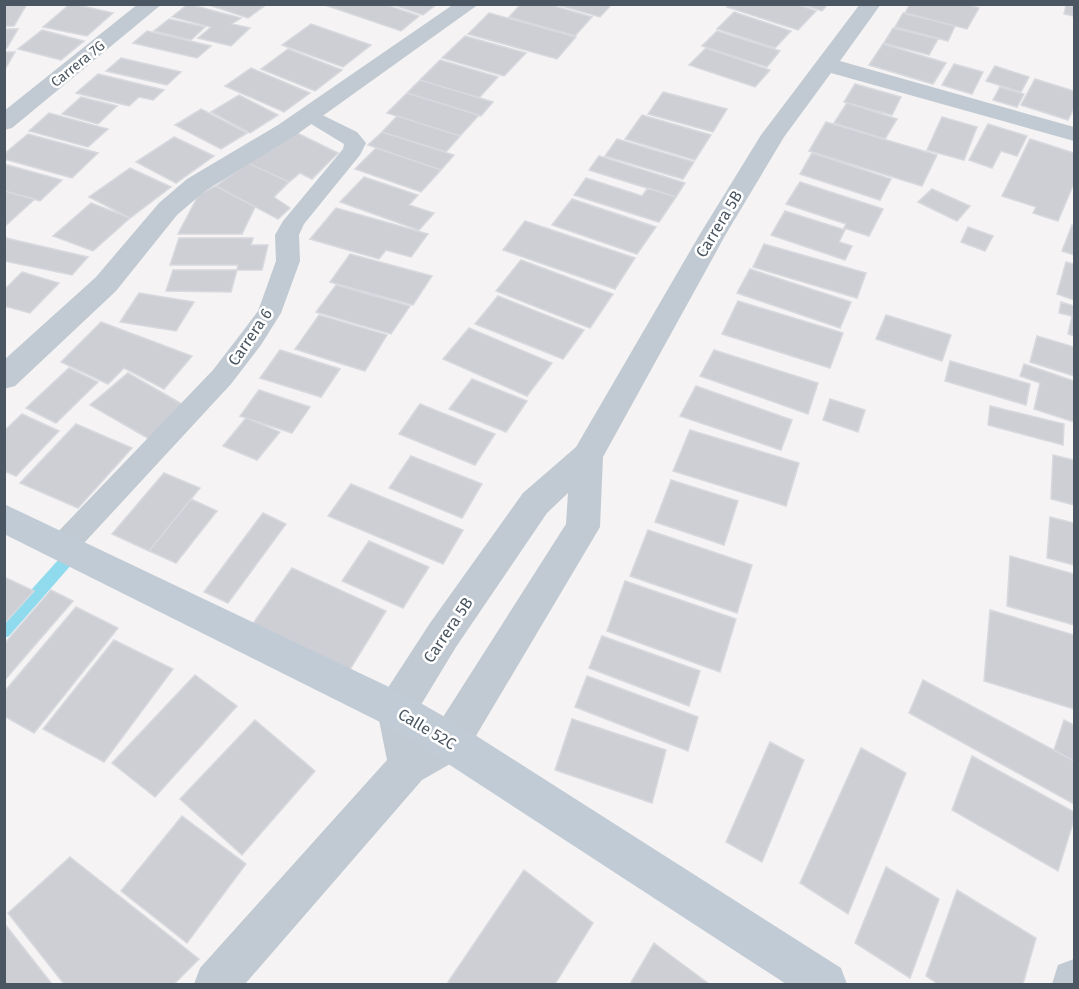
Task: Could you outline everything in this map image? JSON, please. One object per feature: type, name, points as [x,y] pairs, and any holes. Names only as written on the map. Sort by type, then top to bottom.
[{"type":"street","name":"Carrera 7G","points":[[4,123],[152,4]]},
{"type":"street","points":[[4,378],[106,284],[175,203],[196,185],[310,115],[469,4]]},
{"type":"street","name":"Carrera 5B","points":[[396,710],[443,635],[535,503],[587,456],[712,234],[773,135],[872,4]]},
{"type":"street","points":[[826,64],[1074,134]]},
{"type":"street","name":"Carrera 5B","points":[[216,984],[408,766],[450,742],[583,527],[587,456]]},
{"type":"street","name":"Calle 52C","points":[[4,518],[396,710],[450,742],[825,984]]},
{"type":"street","points":[[396,710],[408,766]]},
{"type":"lane","name":"Carrera 6","points":[[63,546],[222,377],[269,313],[288,261],[287,235],[294,221],[353,150],[355,143],[350,137],[310,115]]},
{"type":"building","points":[[4,4],[27,4],[14,26],[4,26]]},
{"type":"building","points":[[70,4],[113,13],[87,36],[43,27]]},
{"type":"building","points":[[188,4],[241,18],[232,24],[250,28],[231,46],[198,38],[211,27],[172,17]]},
{"type":"building","points":[[206,4],[267,4],[248,18]]},
{"type":"building","points":[[322,4],[384,4],[419,16],[401,31]]},
{"type":"building","points":[[391,4],[437,4],[423,15]]},
{"type":"building","points":[[521,4],[547,4],[592,17],[575,36],[509,17]]},
{"type":"building","points":[[555,4],[612,4],[600,17]]},
{"type":"building","points":[[730,4],[796,4],[816,11],[798,30],[727,7]]},
{"type":"building","points":[[801,4],[828,4],[822,11]]},
{"type":"building","points":[[910,4],[966,4],[979,8],[967,29],[905,13]]},
{"type":"building","points":[[1066,5],[1074,7],[1074,16],[1064,14]]},
{"type":"building","points":[[734,12],[791,31],[775,48],[717,29]]},
{"type":"building","points":[[489,13],[576,37],[557,59],[468,34]]},
{"type":"building","points":[[903,13],[955,26],[948,41],[895,27]]},
{"type":"building","points":[[169,19],[205,27],[191,40],[154,31]]},
{"type":"building","points":[[311,24],[371,45],[343,67],[282,45]]},
{"type":"building","points":[[893,28],[938,39],[929,55],[884,43]]},
{"type":"building","points":[[4,29],[18,29],[7,48],[4,49]]},
{"type":"building","points":[[42,30],[84,41],[61,60],[18,49]]},
{"type":"building","points":[[147,31],[211,46],[197,58],[133,43]]},
{"type":"building","points":[[717,31],[780,51],[767,67],[702,46]]},
{"type":"building","points":[[465,36],[526,53],[504,76],[442,58]]},
{"type":"building","points":[[883,44],[946,63],[933,84],[869,65]]},
{"type":"building","points":[[706,48],[770,70],[755,87],[689,65]]},
{"type":"building","points":[[288,49],[342,70],[315,91],[261,69]]},
{"type":"building","points":[[4,52],[15,52],[4,71]]},
{"type":"building","points":[[121,58],[181,72],[167,85],[106,71]]},
{"type":"building","points":[[440,60],[498,77],[479,98],[420,80]]},
{"type":"building","points":[[954,64],[983,72],[972,94],[942,85]]},
{"type":"building","points":[[995,66],[1029,77],[1021,92],[986,81]]},
{"type":"building","points":[[251,68],[310,93],[284,112],[225,86]]},
{"type":"building","points":[[98,74],[164,90],[153,100],[139,97],[129,106],[76,93]]},
{"type":"building","points":[[1035,79],[1074,91],[1074,108],[1068,120],[1021,105]]},
{"type":"building","points":[[420,80],[493,102],[481,116],[407,93]]},
{"type":"building","points":[[855,84],[901,97],[892,115],[844,102]]},
{"type":"building","points":[[1000,87],[1024,94],[1017,107],[993,100]]},
{"type":"building","points":[[663,92],[727,109],[713,132],[648,114]]},
{"type":"building","points":[[407,93],[479,115],[460,136],[387,113]]},
{"type":"building","points":[[239,95],[278,115],[250,133],[211,112]]},
{"type":"building","points":[[81,97],[117,106],[98,124],[62,114]]},
{"type":"building","points":[[847,103],[897,119],[885,139],[834,123]]},
{"type":"building","points":[[201,109],[247,133],[221,149],[175,125]]},
{"type":"building","points":[[49,113],[108,129],[88,147],[29,131]]},
{"type":"building","points":[[642,115],[711,135],[695,160],[625,139]]},
{"type":"building","points":[[397,116],[460,136],[446,152],[382,132]]},
{"type":"building","points":[[942,117],[977,127],[964,160],[927,150]]},
{"type":"building","points":[[826,122],[937,155],[922,186],[809,151]]},
{"type":"building","points":[[988,124],[1027,136],[1017,156],[1001,151],[992,168],[969,160]]},
{"type":"building","points":[[295,132],[338,153],[312,179],[300,173],[289,182],[248,163]]},
{"type":"building","points":[[382,132],[454,155],[441,170],[368,145]]},
{"type":"building","points":[[28,134],[98,153],[72,178],[4,159],[4,154]]},
{"type":"building","points":[[174,137],[214,156],[176,183],[136,162]]},
{"type":"building","points":[[617,139],[694,162],[683,179],[605,156]]},
{"type":"building","points":[[1030,139],[1074,153],[1074,183],[1058,221],[1033,213],[1036,207],[1002,196]]},
{"type":"building","points":[[376,148],[441,170],[421,192],[355,169]]},
{"type":"building","points":[[812,153],[891,179],[880,200],[800,174]]},
{"type":"building","points":[[599,156],[685,183],[676,197],[589,170]]},
{"type":"building","points":[[248,163],[289,182],[274,197],[290,208],[278,219],[216,186]]},
{"type":"building","points":[[4,164],[62,180],[40,201],[4,191]]},
{"type":"building","points":[[130,168],[171,187],[130,218],[89,197]]},
{"type":"building","points":[[364,177],[418,195],[409,205],[434,213],[419,230],[340,202]]},
{"type":"building","points":[[586,178],[642,196],[648,188],[676,197],[659,222],[574,195]]},
{"type":"building","points":[[800,182],[883,209],[869,236],[844,228],[846,224],[786,204]]},
{"type":"building","points":[[216,186],[255,207],[242,234],[178,234],[199,194]]},
{"type":"building","points":[[932,189],[970,206],[957,221],[918,202]]},
{"type":"building","points":[[4,191],[35,199],[4,227]]},
{"type":"building","points":[[572,199],[656,227],[637,254],[552,225]]},
{"type":"building","points":[[91,203],[130,218],[93,251],[53,236]]},
{"type":"building","points":[[336,208],[428,234],[411,257],[386,250],[379,259],[310,239]]},
{"type":"building","points":[[785,211],[845,230],[839,242],[852,246],[845,260],[771,235]]},
{"type":"building","points":[[525,221],[635,258],[615,289],[503,250]]},
{"type":"building","points":[[1072,225],[1074,226],[1074,255],[1062,251]]},
{"type":"building","points":[[968,227],[993,236],[985,251],[961,242]]},
{"type":"building","points":[[6,238],[88,257],[72,275],[4,261]]},
{"type":"building","points":[[179,238],[253,238],[251,245],[268,245],[262,270],[237,270],[238,265],[170,265]]},
{"type":"building","points":[[764,244],[866,273],[857,298],[753,267]]},
{"type":"building","points":[[350,254],[432,276],[413,305],[330,282]]},
{"type":"building","points":[[521,260],[613,294],[590,328],[496,291]]},
{"type":"building","points":[[1066,262],[1074,264],[1074,300],[1057,294]]},
{"type":"building","points":[[750,269],[851,302],[840,328],[737,293]]},
{"type":"building","points":[[173,270],[237,270],[231,292],[166,291]]},
{"type":"building","points":[[22,272],[59,283],[30,313],[4,306],[4,290]]},
{"type":"building","points":[[336,285],[410,306],[391,334],[316,312]]},
{"type":"building","points":[[139,293],[194,302],[176,331],[120,322]]},
{"type":"building","points":[[498,296],[584,330],[563,359],[475,324]]},
{"type":"building","points":[[738,301],[843,333],[830,368],[722,334]]},
{"type":"building","points":[[1061,302],[1074,306],[1074,336],[1068,334],[1072,316],[1059,313]]},
{"type":"building","points":[[319,315],[387,335],[365,371],[295,349]]},
{"type":"building","points":[[886,315],[951,335],[942,361],[876,339]]},
{"type":"building","points":[[101,322],[192,356],[164,389],[124,368],[108,384],[61,362]]},
{"type":"building","points":[[469,328],[552,363],[527,396],[443,359]]},
{"type":"building","points":[[1037,336],[1074,347],[1074,376],[1030,362]]},
{"type":"building","points":[[280,350],[340,369],[321,397],[260,378]]},
{"type":"building","points":[[714,350],[818,383],[808,414],[700,376]]},
{"type":"building","points":[[950,361],[1030,384],[1026,405],[945,381]]},
{"type":"building","points":[[1024,364],[1074,381],[1074,422],[1034,409],[1040,383],[1020,376]]},
{"type":"building","points":[[69,368],[98,382],[56,423],[26,408]]},
{"type":"building","points":[[128,373],[187,407],[151,440],[90,405]]},
{"type":"building","points":[[472,379],[527,401],[506,432],[449,409]]},
{"type":"building","points":[[696,386],[792,420],[781,450],[680,416]]},
{"type":"building","points":[[259,390],[310,407],[292,433],[240,416]]},
{"type":"building","points":[[830,399],[865,410],[858,432],[823,420]]},
{"type":"building","points":[[420,404],[495,434],[475,465],[399,434]]},
{"type":"building","points":[[990,406],[1064,424],[1063,445],[988,425]]},
{"type":"building","points":[[22,414],[59,431],[16,476],[4,471],[4,431]]},
{"type":"building","points":[[246,418],[280,432],[257,460],[223,446]]},
{"type":"building","points":[[76,424],[132,448],[78,508],[20,483]]},
{"type":"building","points":[[690,430],[799,463],[786,506],[673,471]]},
{"type":"building","points":[[1053,455],[1074,460],[1074,505],[1051,499]]},
{"type":"building","points":[[411,456],[482,484],[462,518],[389,488]]},
{"type":"building","points":[[164,473],[200,488],[149,551],[112,534]]},
{"type":"building","points":[[671,480],[738,501],[724,545],[655,522]]},
{"type":"building","points":[[351,484],[463,530],[443,564],[328,516]]},
{"type":"building","points":[[191,499],[217,511],[176,563],[149,551]]},
{"type":"building","points":[[263,513],[286,524],[228,603],[204,592]]},
{"type":"building","points":[[1050,517],[1074,523],[1074,565],[1047,558]]},
{"type":"building","points":[[648,530],[752,565],[737,613],[630,576]]},
{"type":"building","points":[[369,541],[429,567],[403,608],[342,581]]},
{"type":"building","points":[[1010,556],[1074,574],[1074,625],[1007,606]]},
{"type":"building","points":[[292,568],[386,611],[349,671],[252,625]]},
{"type":"building","points":[[4,577],[34,591],[4,624]]},
{"type":"building","points":[[625,581],[736,619],[720,672],[607,631]]},
{"type":"building","points":[[51,590],[73,601],[4,681],[4,644]]},
{"type":"building","points":[[76,607],[118,628],[34,733],[4,716],[4,692]]},
{"type":"building","points":[[990,610],[1074,635],[1074,709],[984,681]]},
{"type":"building","points":[[602,636],[700,671],[689,706],[589,668]]},
{"type":"building","points":[[114,640],[173,669],[104,762],[43,729]]},
{"type":"building","points":[[195,675],[237,706],[155,797],[112,763]]},
{"type":"building","points":[[587,676],[698,717],[688,751],[575,707]]},
{"type":"building","points":[[923,680],[1074,761],[1074,804],[909,713]]},
{"type":"building","points":[[572,719],[666,750],[652,803],[555,770]]},
{"type":"building","points":[[255,720],[315,771],[242,855],[180,799]]},
{"type":"building","points":[[1064,720],[1074,725],[1074,761],[1054,750]]},
{"type":"building","points":[[770,742],[804,760],[762,862],[726,842]]},
{"type":"building","points":[[861,748],[906,773],[848,914],[800,883]]},
{"type":"building","points":[[972,756],[1074,812],[1074,820],[1058,871],[952,810]]},
{"type":"building","points":[[182,816],[246,864],[187,943],[121,891]]},
{"type":"building","points":[[70,857],[199,959],[174,984],[64,984],[8,913]]},
{"type":"building","points":[[886,867],[939,899],[910,978],[855,943]]},
{"type":"building","points":[[524,870],[593,923],[555,984],[451,984],[448,982]]},
{"type":"building","points":[[957,890],[1036,938],[1023,984],[938,984],[926,976]]},
{"type":"building","points":[[4,923],[52,984],[4,984]]},
{"type":"building","points":[[654,943],[709,984],[630,984]]},
{"type":"waterway","points":[[4,631],[74,552]]}]
